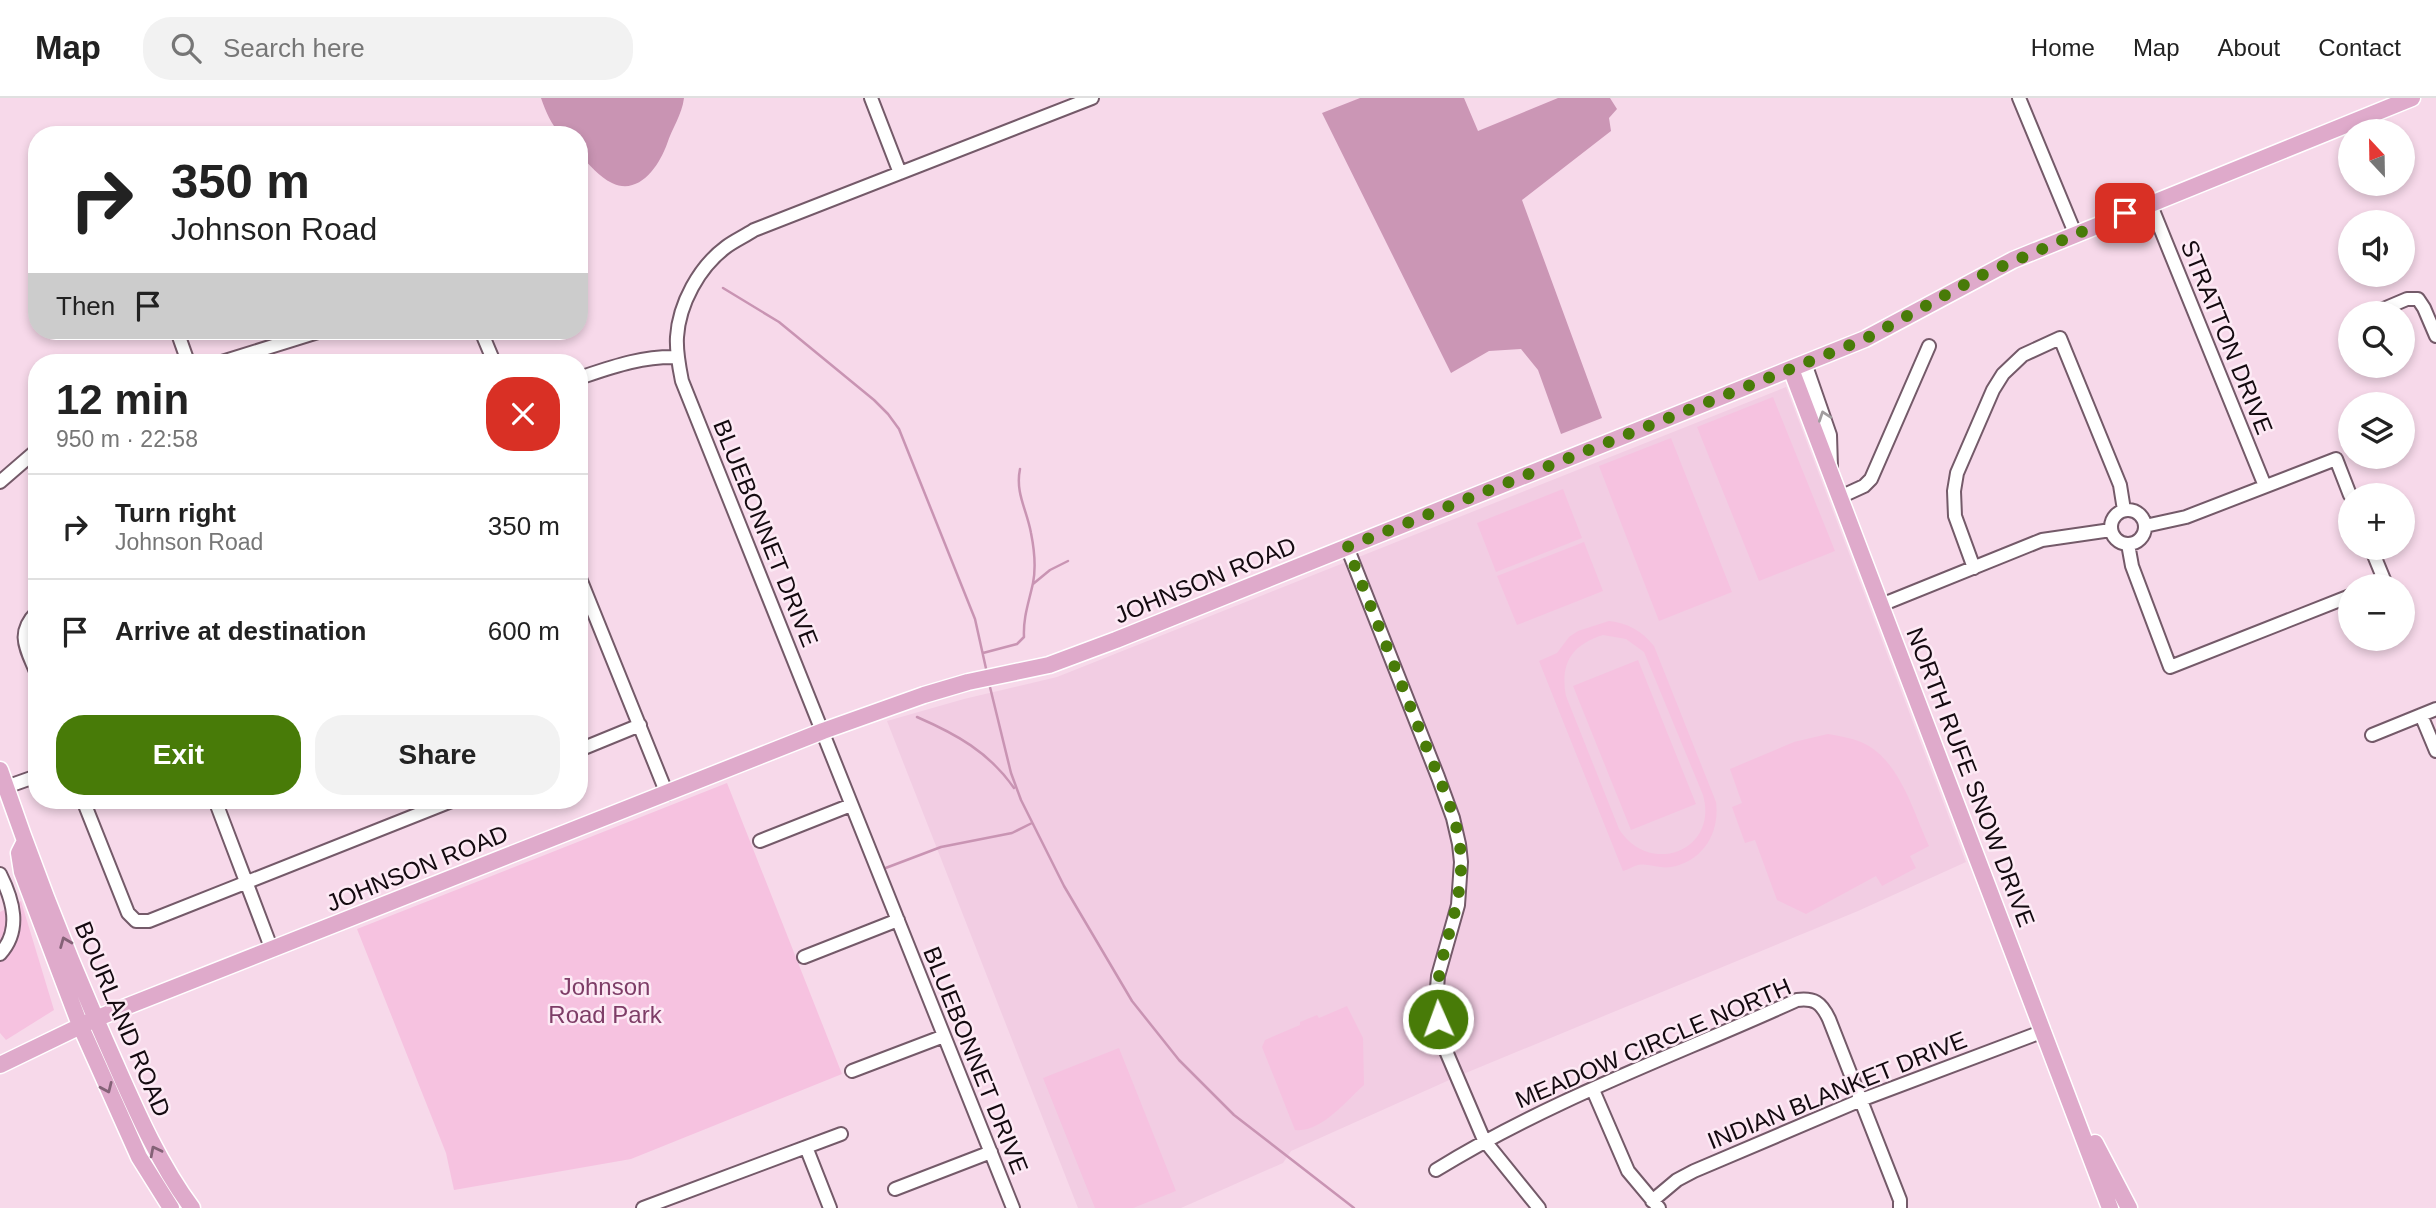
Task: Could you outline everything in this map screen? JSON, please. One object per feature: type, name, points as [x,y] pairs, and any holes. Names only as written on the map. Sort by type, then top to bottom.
[{"type":"main road","name":"JOHNSON ROAD","points":[[0,1065],[79,1025],[823,731],[924,695],[1072,657],[1347,547],[1798,366],[1890,327],[1982,275],[2074,233],[2412,98]]},
{"type":"main road","name":"NORTH RUFE SNOW DRIVE","points":[[1798,366],[1840,497],[2110,1208]]},
{"type":"main road","name":"BOURLAND ROAD","points":[[0,770],[95,1019],[154,1150],[170,1179],[192,1208]]},
{"type":"main road","name":"BOURLAND ROAD","points":[[25,841],[19,853],[22,872],[79,1025],[139,1157],[171,1208]]},
{"type":"main road","name":"NORTH RUFE SNOW DRIVE","points":[[2070,1098],[2128,1206]]},
{"type":"street","points":[[871,98],[900,173]]},
{"type":"street","name":"BLUEBONNET DRIVE","points":[[1013,1208],[682,381],[677,357],[677,336],[683,309],[699,275],[724,248],[754,230],[1092,98]]},
{"type":"street","points":[[2019,98],[2074,233]]},
{"type":"street","name":"STRATTON DRIVE","points":[[2150,203],[2265,486]]},
{"type":"street","points":[[2402,301],[2418,299],[2436,336]]},
{"type":"street","points":[[1974,568],[1955,516],[1954,491],[1957,473],[1993,390],[2003,374],[2023,355],[2060,338],[2120,485],[2124,510]]},
{"type":"street","points":[[248,354],[292,340]]},
{"type":"street","points":[[1840,497],[1864,486],[1871,479],[1929,346]]},
{"type":"street","points":[[588,375],[632,361],[677,357]]},
{"type":"street","points":[[0,482],[28,458]]},
{"type":"street","points":[[2145,526],[2177,520],[2336,458],[2345,483]]},
{"type":"street","points":[[2124,510],[2133,510],[2140,515],[2145,526],[2141,538],[2129,544],[2117,541],[2111,530],[2112,519],[2124,510]]},
{"type":"street","points":[[1881,605],[2042,540],[2111,530]]},
{"type":"street","points":[[2129,544],[2132,566],[2170,667],[2338,601]]},
{"type":"street","points":[[1347,547],[1438,777],[1456,831],[1461,862],[1458,905],[1438,976],[1436,1000],[1443,1044],[1455,1077],[1485,1140],[1539,1208]]},
{"type":"street","points":[[588,598],[667,794]]},
{"type":"street","points":[[28,623],[23,637],[28,650]]},
{"type":"street","points":[[2372,735],[2436,709]]},
{"type":"street","points":[[2421,715],[2436,751]]},
{"type":"street","points":[[588,746],[640,725]]},
{"type":"street","points":[[6,787],[28,779]]},
{"type":"street","points":[[760,841],[851,805]]},
{"type":"street","points":[[87,809],[128,913],[135,921],[149,921],[431,809]]},
{"type":"street","points":[[218,809],[272,950]]},
{"type":"street","points":[[0,874],[14,911],[12,934],[0,954]]},
{"type":"street","points":[[804,957],[898,920]]},
{"type":"street","name":"MEADOW CIRCLE NORTH","points":[[1436,1170],[1530,1117],[1797,1000],[1814,1000],[1824,1009],[1861,1100]]},
{"type":"street","name":"INDIAN BLANKET DRIVE","points":[[1655,1204],[1677,1180],[1694,1171],[1861,1100],[2044,1031]]},
{"type":"street","points":[[852,1071],[944,1036]]},
{"type":"street","points":[[1592,1090],[1628,1171],[1655,1204]]},
{"type":"street","points":[[1861,1100],[1900,1200],[1900,1208]]},
{"type":"street","points":[[643,1208],[841,1134]]},
{"type":"street","points":[[806,1147],[830,1208]]},
{"type":"street","points":[[895,1189],[990,1152]]},
{"type":"shaded area","points":[[541,98],[684,98],[659,161],[647,177],[631,185],[612,183],[588,164],[588,126],[553,126]]},
{"type":"shaded area","points":[[1360,98],[1464,98],[1478,131],[1558,98],[1610,98],[1617,109],[1609,118],[1611,131],[1522,200],[1602,418],[1561,434],[1538,370],[1521,349],[1489,351],[1451,373],[1322,113]]},
{"type":"shaded area","points":[[1786,387],[1966,862],[1858,911],[1456,1077],[1291,1151],[1283,1163],[1181,1208],[1078,1208],[887,721],[1057,677]]},
{"type":"green space","points":[[1773,397],[1835,551],[1759,581],[1697,427]]},
{"type":"green space","points":[[1671,438],[1732,592],[1659,621],[1599,466]]},
{"type":"green space","points":[[1563,489],[1582,538],[1496,572],[1477,523]]},
{"type":"green space","points":[[1584,542],[1603,591],[1517,625],[1497,576]]},
{"type":"green space","points":[[1609,621],[1616,622],[1634,629],[1654,646],[1716,802],[1717,813],[1712,835],[1700,852],[1682,864],[1671,867],[1638,865],[1623,871],[1539,661],[1557,653],[1569,637],[1578,631]],"holes":[[[1603,635],[1626,639],[1644,652],[1703,795],[1705,815],[1701,831],[1691,843],[1678,851],[1663,854],[1647,852],[1632,844],[1619,829],[1566,696],[1565,674],[1570,657],[1576,650]]]},
{"type":"green space","points":[[1638,660],[1696,804],[1631,830],[1573,686]]},
{"type":"green space","points":[[1828,734],[1861,742],[1885,760],[1903,787],[1929,846],[1910,856],[1916,868],[1882,886],[1876,876],[1806,914],[1777,900],[1755,840],[1745,843],[1732,807],[1742,803],[1730,769],[1794,742]]},
{"type":"green space","name":"Johnson Road Park","points":[[727,783],[842,1074],[631,1159],[454,1190],[446,1153],[357,929]]},
{"type":"green space","points":[[21,901],[54,1010],[6,1040],[0,1033],[0,912]]},
{"type":"green space","points":[[1347,1006],[1363,1038],[1364,1085],[1324,1121],[1305,1130],[1295,1130],[1262,1047],[1265,1040],[1300,1025],[1300,1022],[1317,1015],[1319,1018]]},
{"type":"green space","points":[[1119,1048],[1176,1191],[1133,1208],[1095,1208],[1043,1078]]},
{"type":"waterway","points":[[723,288],[779,322],[874,400],[899,429],[975,619],[987,673]]},
{"type":"waterway","points":[[983,653],[1017,644],[1024,637],[1025,616],[1033,583],[1034,551],[1020,494],[1020,469]]},
{"type":"waterway","points":[[1033,584],[1050,570],[1068,561]]},
{"type":"waterway","points":[[989,683],[1011,773],[1021,800],[1064,886],[1132,1001],[1179,1060],[1234,1115],[1354,1208]]},
{"type":"waterway","points":[[917,717],[971,745],[994,764],[1014,788]]},
{"type":"waterway","points":[[883,869],[941,847],[1012,833],[1032,823]]},
{"type":"route","points":[[1438,1019],[1438,976],[1458,905],[1461,862],[1459,845],[1453,818],[1438,777],[1347,547],[1865,339],[1959,286],[2012,260],[2125,213]]}]
